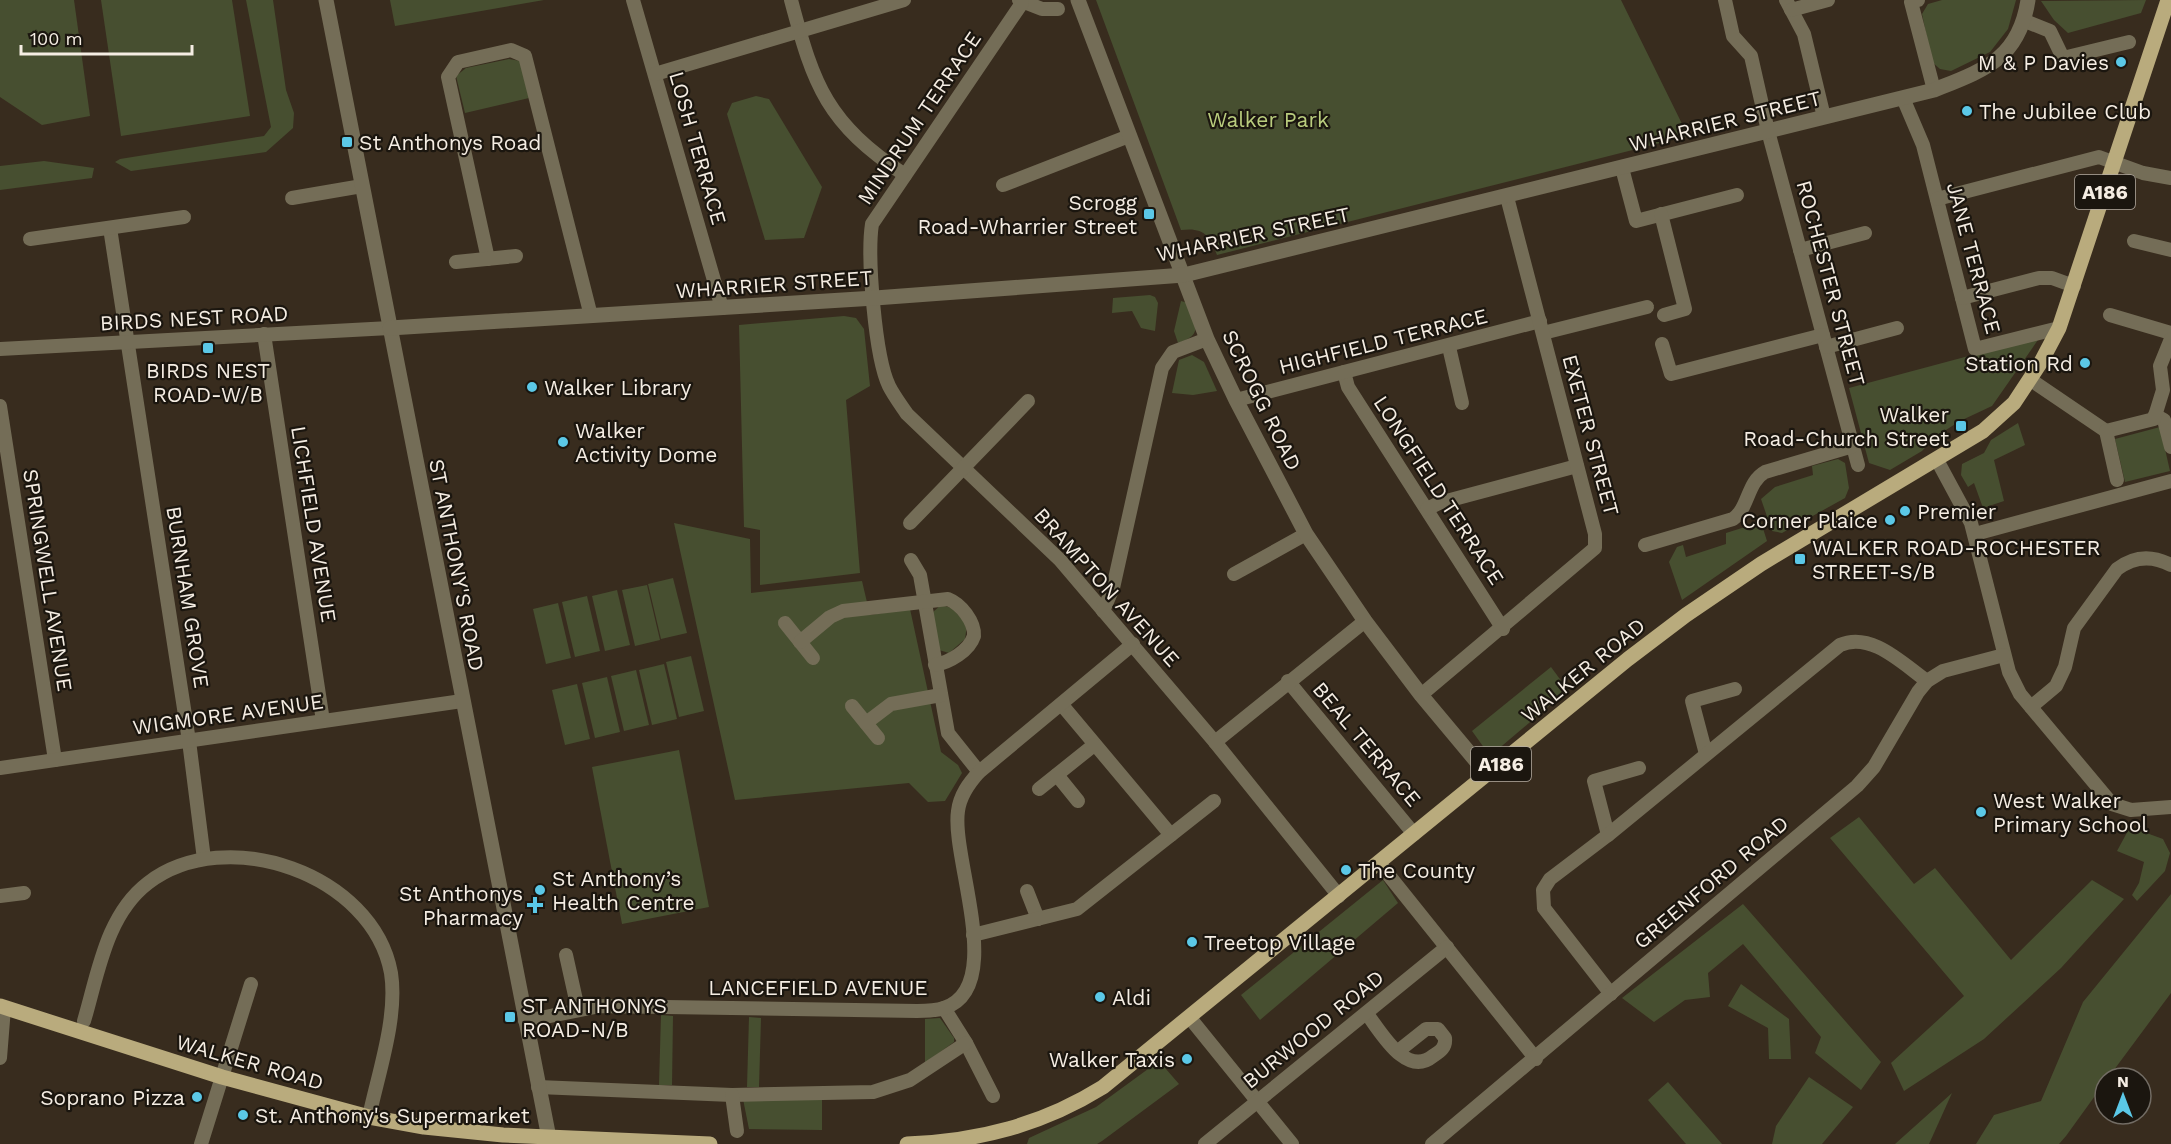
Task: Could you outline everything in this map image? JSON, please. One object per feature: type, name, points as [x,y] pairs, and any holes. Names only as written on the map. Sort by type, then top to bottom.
[{"type":"main road","name":"A186","points":[[1937,460],[1995,423],[2031,380],[2059,328],[2168,0]]},
{"type":"main road","name":"WALKER ROAD","points":[[907,1144],[981,1140],[1029,1124],[1086,1098],[1121,1074],[1620,666],[1713,596],[1845,513],[1937,460]]},
{"type":"main road","name":"WALKER ROAD","points":[[2,1007],[222,1077],[369,1117],[458,1131],[550,1141],[710,1144]]},
{"type":"street","name":"ST ANTHONY'S ROAD","points":[[326,0],[550,1141]]},
{"type":"street","name":"LOSH TERRACE","points":[[633,0],[722,308]]},
{"type":"street","points":[[791,0],[799,32],[820,92],[843,125],[874,154],[905,175]]},
{"type":"street","points":[[655,74],[904,0]]},
{"type":"street","name":"SCROGG ROAD","points":[[1078,0],[1207,339],[1306,534],[1365,621],[1421,695],[1487,774]]},
{"type":"street","name":"ROCHESTER STREET","points":[[1725,0],[1733,36],[1751,56],[1768,131],[1858,465]]},
{"type":"street","points":[[1824,117],[1804,34],[1788,5],[1828,0]]},
{"type":"street","points":[[1918,0],[1911,2],[1934,90]]},
{"type":"street","name":"WHARRIER STREET","points":[[390,328],[874,298],[1184,275],[1934,90],[1978,72],[2001,56],[2025,21],[2028,0]]},
{"type":"street","points":[[1021,2],[1042,9],[1058,9]]},
{"type":"street","name":"MINDRUM TERRACE","points":[[874,298],[869,244],[872,224],[1021,2]]},
{"type":"street","points":[[2025,21],[2050,31],[2063,58],[2128,42]]},
{"type":"street","points":[[488,259],[448,77],[458,62],[511,50],[525,56],[591,316]]},
{"type":"street","name":"JANE TERRACE","points":[[1903,98],[1923,145],[1975,349],[2059,328]]},
{"type":"street","points":[[1003,185],[1129,135]]},
{"type":"street","points":[[1937,198],[2103,157],[2143,173],[2171,178]]},
{"type":"street","points":[[1622,168],[1636,221],[1737,195]]},
{"type":"street","points":[[292,198],[363,186]]},
{"type":"street","name":"EXETER STREET","points":[[1503,629],[1595,548],[1595,534],[1507,197]]},
{"type":"street","points":[[1662,214],[1685,309],[1664,315]]},
{"type":"street","points":[[30,239],[184,217]]},
{"type":"street","name":"BURNHAM GROVE","points":[[110,228],[189,741],[204,859]]},
{"type":"street","points":[[1800,250],[1865,233]]},
{"type":"street","points":[[2134,241],[2171,250]]},
{"type":"street","points":[[456,262],[516,256]]},
{"type":"street","points":[[1962,298],[2039,278],[2052,278],[2074,286]]},
{"type":"street","name":"BRAMPTON AVENUE","points":[[874,298],[879,354],[889,386],[907,414],[1060,560],[1215,742],[1340,896]]},
{"type":"street","name":"EXETER STREET","points":[[1541,327],[1647,307]]},
{"type":"street","points":[[2110,315],[2171,333]]},
{"type":"street","name":"HIGHFIELD TERRACE","points":[[1236,400],[1344,372],[1541,327]]},
{"type":"street","name":"BIRDS NEST ROAD","points":[[0,349],[390,328]]},
{"type":"street","points":[[1662,344],[1671,374],[1897,328]]},
{"type":"street","name":"LICHFIELD AVENUE","points":[[264,334],[323,721]]},
{"type":"street","points":[[1103,611],[1113,588],[1162,368],[1173,352],[1207,339]]},
{"type":"street","points":[[2155,417],[2163,390],[2160,366],[2171,339]]},
{"type":"street","points":[[1449,347],[1462,403]]},
{"type":"street","name":"LONGFIELD TERRACE","points":[[1344,372],[1348,387],[1503,629]]},
{"type":"street","points":[[2031,380],[2106,431],[2117,480]]},
{"type":"street","points":[[910,523],[1028,401]]},
{"type":"street","name":"SPRINGWELL AVENUE","points":[[0,406],[55,760]]},
{"type":"street","points":[[2106,431],[2155,417],[2164,420],[2171,447]]},
{"type":"street","points":[[1645,544],[1733,519],[1740,512],[1760,474],[1853,446]]},
{"type":"street","points":[[1937,460],[1966,510],[1975,534],[2004,655],[2013,682],[2112,804],[2131,810],[2171,807]]},
{"type":"street","points":[[1426,508],[1577,466]]},
{"type":"street","points":[[1975,534],[2171,481]]},
{"type":"street","points":[[1234,574],[1306,534]]},
{"type":"street","points":[[2031,707],[2056,686],[2065,667],[2074,628],[2104,573],[2136,559],[2156,559],[2171,565]]},
{"type":"street","points":[[911,560],[920,575],[935,665],[951,739],[979,772]]},
{"type":"street","points":[[800,642],[830,617],[843,611],[924,600],[953,600],[972,622],[975,632],[969,646],[950,661],[935,665]]},
{"type":"street","points":[[1215,742],[1365,621]]},
{"type":"street","points":[[785,623],[813,658]]},
{"type":"street","points":[[1421,695],[1503,629]]},
{"type":"street","points":[[1611,994],[1544,908],[1542,896],[1545,884],[1550,879],[1608,835],[1830,651],[1848,641],[1857,640],[1873,644],[1927,681]]},
{"type":"street","name":"LANCEFIELD AVENUE","points":[[525,1021],[578,1009],[624,1006],[916,1011],[944,1008],[960,998],[972,977],[975,959],[957,819],[966,787],[979,772],[1133,644]]},
{"type":"street","name":"GREENFORD ROAD","points":[[1432,1144],[1536,1059],[1857,786],[1874,767],[1918,692],[1927,681],[1943,670],[2004,655]]},
{"type":"street","name":"BEAL TERRACE","points":[[1288,681],[1414,834]]},
{"type":"street","points":[[1706,754],[1692,701],[1735,689]]},
{"type":"street","points":[[866,723],[891,704],[941,695]]},
{"type":"street","name":"WIGMORE AVENUE","points":[[0,768],[462,701]]},
{"type":"street","points":[[1062,705],[1171,835]]},
{"type":"street","points":[[852,706],[878,738]]},
{"type":"street","points":[[1039,789],[1094,745]]},
{"type":"street","points":[[1608,835],[1594,781],[1639,768]]},
{"type":"street","points":[[1057,775],[1078,801]]},
{"type":"street","points":[[973,935],[1038,919],[1085,904],[1214,801]]},
{"type":"street","points":[[84,1021],[107,943],[127,905],[147,884],[173,868],[204,859],[250,859],[296,870],[323,883],[348,900],[378,936],[390,967],[392,1002],[369,1117]]},
{"type":"street","points":[[1379,863],[1536,1059]]},
{"type":"street","points":[[1027,891],[1038,919]]},
{"type":"street","points":[[0,896],[24,893]]},
{"type":"street","name":"BURWOOD ROAD","points":[[1205,1144],[1447,947]]},
{"type":"street","points":[[566,955],[578,1009]]},
{"type":"street","points":[[201,1144],[251,984]]},
{"type":"street","points":[[0,1058],[2,1007]]},
{"type":"street","points":[[944,1008],[966,1043],[993,1096]]},
{"type":"street","points":[[1367,1014],[1397,1052]]},
{"type":"street","points":[[1190,1018],[1292,1144]]},
{"type":"street","points":[[538,1087],[732,1095],[851,1094],[883,1090],[910,1080],[966,1043]]},
{"type":"street","points":[[732,1095],[737,1131]]},
{"type":"green space","points":[[0,0],[74,0],[90,116],[42,125],[0,97]]},
{"type":"green space","points":[[101,0],[232,0],[250,116],[121,136]]},
{"type":"green space","points":[[246,0],[273,0],[286,90],[294,113],[293,128],[266,152],[131,171],[115,162],[120,159],[264,136],[271,127]]},
{"type":"green space","points":[[390,0],[544,0],[395,26]]},
{"type":"green space","name":"Walker Park","points":[[1096,0],[1621,0],[1688,136],[1217,255],[1212,242],[1205,234],[1189,229],[1181,230]]},
{"type":"green space","points":[[1942,0],[2016,0],[2008,29],[1990,52],[1951,71],[1940,69],[1932,62],[1922,14],[1928,4]]},
{"type":"green space","points":[[2146,0],[2141,13],[2068,33],[2054,20],[2041,1]]},
{"type":"green space","points":[[509,59],[520,61],[529,98],[465,113],[456,76],[466,68]]},
{"type":"green space","points":[[756,96],[769,99],[822,187],[804,238],[765,240],[727,114],[732,103]]},
{"type":"green space","points":[[44,161],[94,168],[92,178],[0,190],[0,166]]},
{"type":"green space","points":[[1150,295],[1155,297],[1158,303],[1155,331],[1141,328],[1132,311],[1112,313],[1113,298]]},
{"type":"green space","points":[[1181,301],[1188,303],[1196,328],[1192,336],[1178,343],[1174,331]]},
{"type":"green space","points":[[844,316],[856,318],[864,329],[870,386],[846,400],[860,573],[760,585],[760,530],[744,527],[739,325]]},
{"type":"green space","points":[[2040,337],[1992,406],[1960,421],[1935,437],[1922,451],[1890,470],[1869,463],[1849,388]]},
{"type":"green space","points":[[1192,355],[1204,362],[1217,391],[1193,395],[1172,393],[1179,360]]},
{"type":"green space","points":[[2018,423],[2025,445],[1994,460],[2004,501],[1983,508],[1974,483],[1968,487],[1961,475],[1962,464],[1984,453],[1991,440]]},
{"type":"green space","points":[[2160,427],[2170,471],[2125,482],[2115,439]]},
{"type":"green space","points":[[1838,459],[1845,463],[1849,488],[1845,498],[1782,533],[1772,531],[1761,499],[1775,487],[1813,475],[1812,466]]},
{"type":"green space","points":[[1761,522],[1767,541],[1682,600],[1669,562],[1677,547],[1683,545],[1686,557],[1726,544],[1726,533]]},
{"type":"green space","points":[[674,523],[750,539],[751,593],[862,581],[870,615],[910,609],[941,752],[958,765],[962,773],[945,801],[928,802],[909,783],[735,800]]},
{"type":"green space","points":[[673,578],[687,633],[661,639],[648,584]]},
{"type":"green space","points":[[647,585],[660,640],[635,646],[622,590]]},
{"type":"green space","points":[[617,590],[630,645],[605,651],[592,596]]},
{"type":"green space","points":[[587,596],[600,651],[575,657],[562,602]]},
{"type":"green space","points":[[558,603],[571,658],[546,664],[533,609]]},
{"type":"green space","points":[[941,605],[952,608],[967,625],[965,639],[949,653],[939,650],[933,612]]},
{"type":"green space","points":[[691,656],[704,711],[679,717],[666,662]]},
{"type":"green space","points":[[664,664],[677,719],[652,725],[639,670]]},
{"type":"green space","points":[[1551,667],[1568,690],[1490,756],[1472,731]]},
{"type":"green space","points":[[636,670],[649,725],[624,731],[611,676]]},
{"type":"green space","points":[[607,677],[620,732],[595,738],[582,683]]},
{"type":"green space","points":[[577,684],[590,739],[565,745],[552,690]]},
{"type":"green space","points":[[679,750],[709,907],[622,924],[592,767]]},
{"type":"green space","points":[[1859,817],[1914,884],[1935,868],[2011,960],[2092,880],[2124,899],[2061,968],[1984,1039],[1904,1091],[1891,1063],[1964,996],[1830,838]]},
{"type":"green space","points":[[2130,827],[2163,839],[2170,853],[2165,871],[2137,901],[2132,895],[2139,883],[2144,862],[2117,851]]},
{"type":"green space","points":[[1383,880],[1398,903],[1260,1020],[1241,995]]},
{"type":"green space","points":[[2171,894],[2171,993],[2117,1066],[2093,1066],[2093,1099],[2066,1136],[2059,1144],[1976,1144],[1994,1115],[2041,1101],[2083,1002]]},
{"type":"green space","points":[[1743,904],[1881,1062],[1861,1090],[1815,1053],[1821,1037],[1743,944],[1708,973],[1710,997],[1685,1000],[1654,1022],[1622,998]]},
{"type":"green space","points":[[1741,984],[1789,1019],[1791,1059],[1769,1059],[1768,1028],[1728,1006]]},
{"type":"green space","points":[[661,1015],[673,1016],[672,1085],[659,1085]]},
{"type":"green space","points":[[749,1017],[761,1018],[759,1087],[747,1087]]},
{"type":"green space","points":[[940,1018],[954,1038],[954,1042],[925,1063],[925,1019]]},
{"type":"green space","points":[[1159,1061],[1179,1084],[1102,1141],[1097,1144],[1027,1144],[1029,1138],[1096,1107]]},
{"type":"green space","points":[[1809,1077],[1853,1107],[1822,1144],[1772,1144],[1776,1126]]},
{"type":"green space","points":[[1668,1082],[1722,1144],[1686,1144],[1648,1100]]},
{"type":"green space","points":[[1952,1093],[1929,1144],[1895,1144]]},
{"type":"green space","points":[[743,1099],[822,1099],[822,1130],[749,1129]]},
{"type":"place","name":"M & P Davies","points":[[2121,62]]},
{"type":"place","name":"The Jubilee Club","points":[[1967,111]]},
{"type":"place","name":"St Anthonys Road","points":[[347,142]]},
{"type":"place","name":"Scrogg Road-Wharrier Street","points":[[1149,214]]},
{"type":"place","name":"BIRDS NEST ROAD-W/B","points":[[208,348]]},
{"type":"place","name":"Station Rd","points":[[2085,363]]},
{"type":"place","name":"Walker Library","points":[[532,387]]},
{"type":"place","name":"Walker Road-Church Street","points":[[1961,426]]},
{"type":"place","name":"Walker Activity Dome","points":[[563,442]]},
{"type":"place","name":"Premier","points":[[1905,511]]},
{"type":"place","name":"Corner Plaice","points":[[1890,520]]},
{"type":"place","name":"WALKER ROAD-ROCHESTER STREET-S/B","points":[[1800,559]]},
{"type":"place","name":"West Walker Primary School","points":[[1981,812]]},
{"type":"place","name":"The County","points":[[1346,870]]},
{"type":"place","name":"St Anthony’s Health Centre","points":[[540,890]]},
{"type":"place","name":"St Anthonys Pharmacy","points":[[535,905]]},
{"type":"place","name":"Treetop Village","points":[[1192,942]]},
{"type":"place","name":"Aldi","points":[[1100,997]]},
{"type":"place","name":"ST ANTHONYS ROAD-N/B","points":[[510,1017]]},
{"type":"place","name":"Walker Taxis","points":[[1187,1059]]},
{"type":"place","name":"Soprano Pizza","points":[[197,1097]]},
{"type":"place","name":"St. Anthony's Supermarket","points":[[243,1115]]}]
